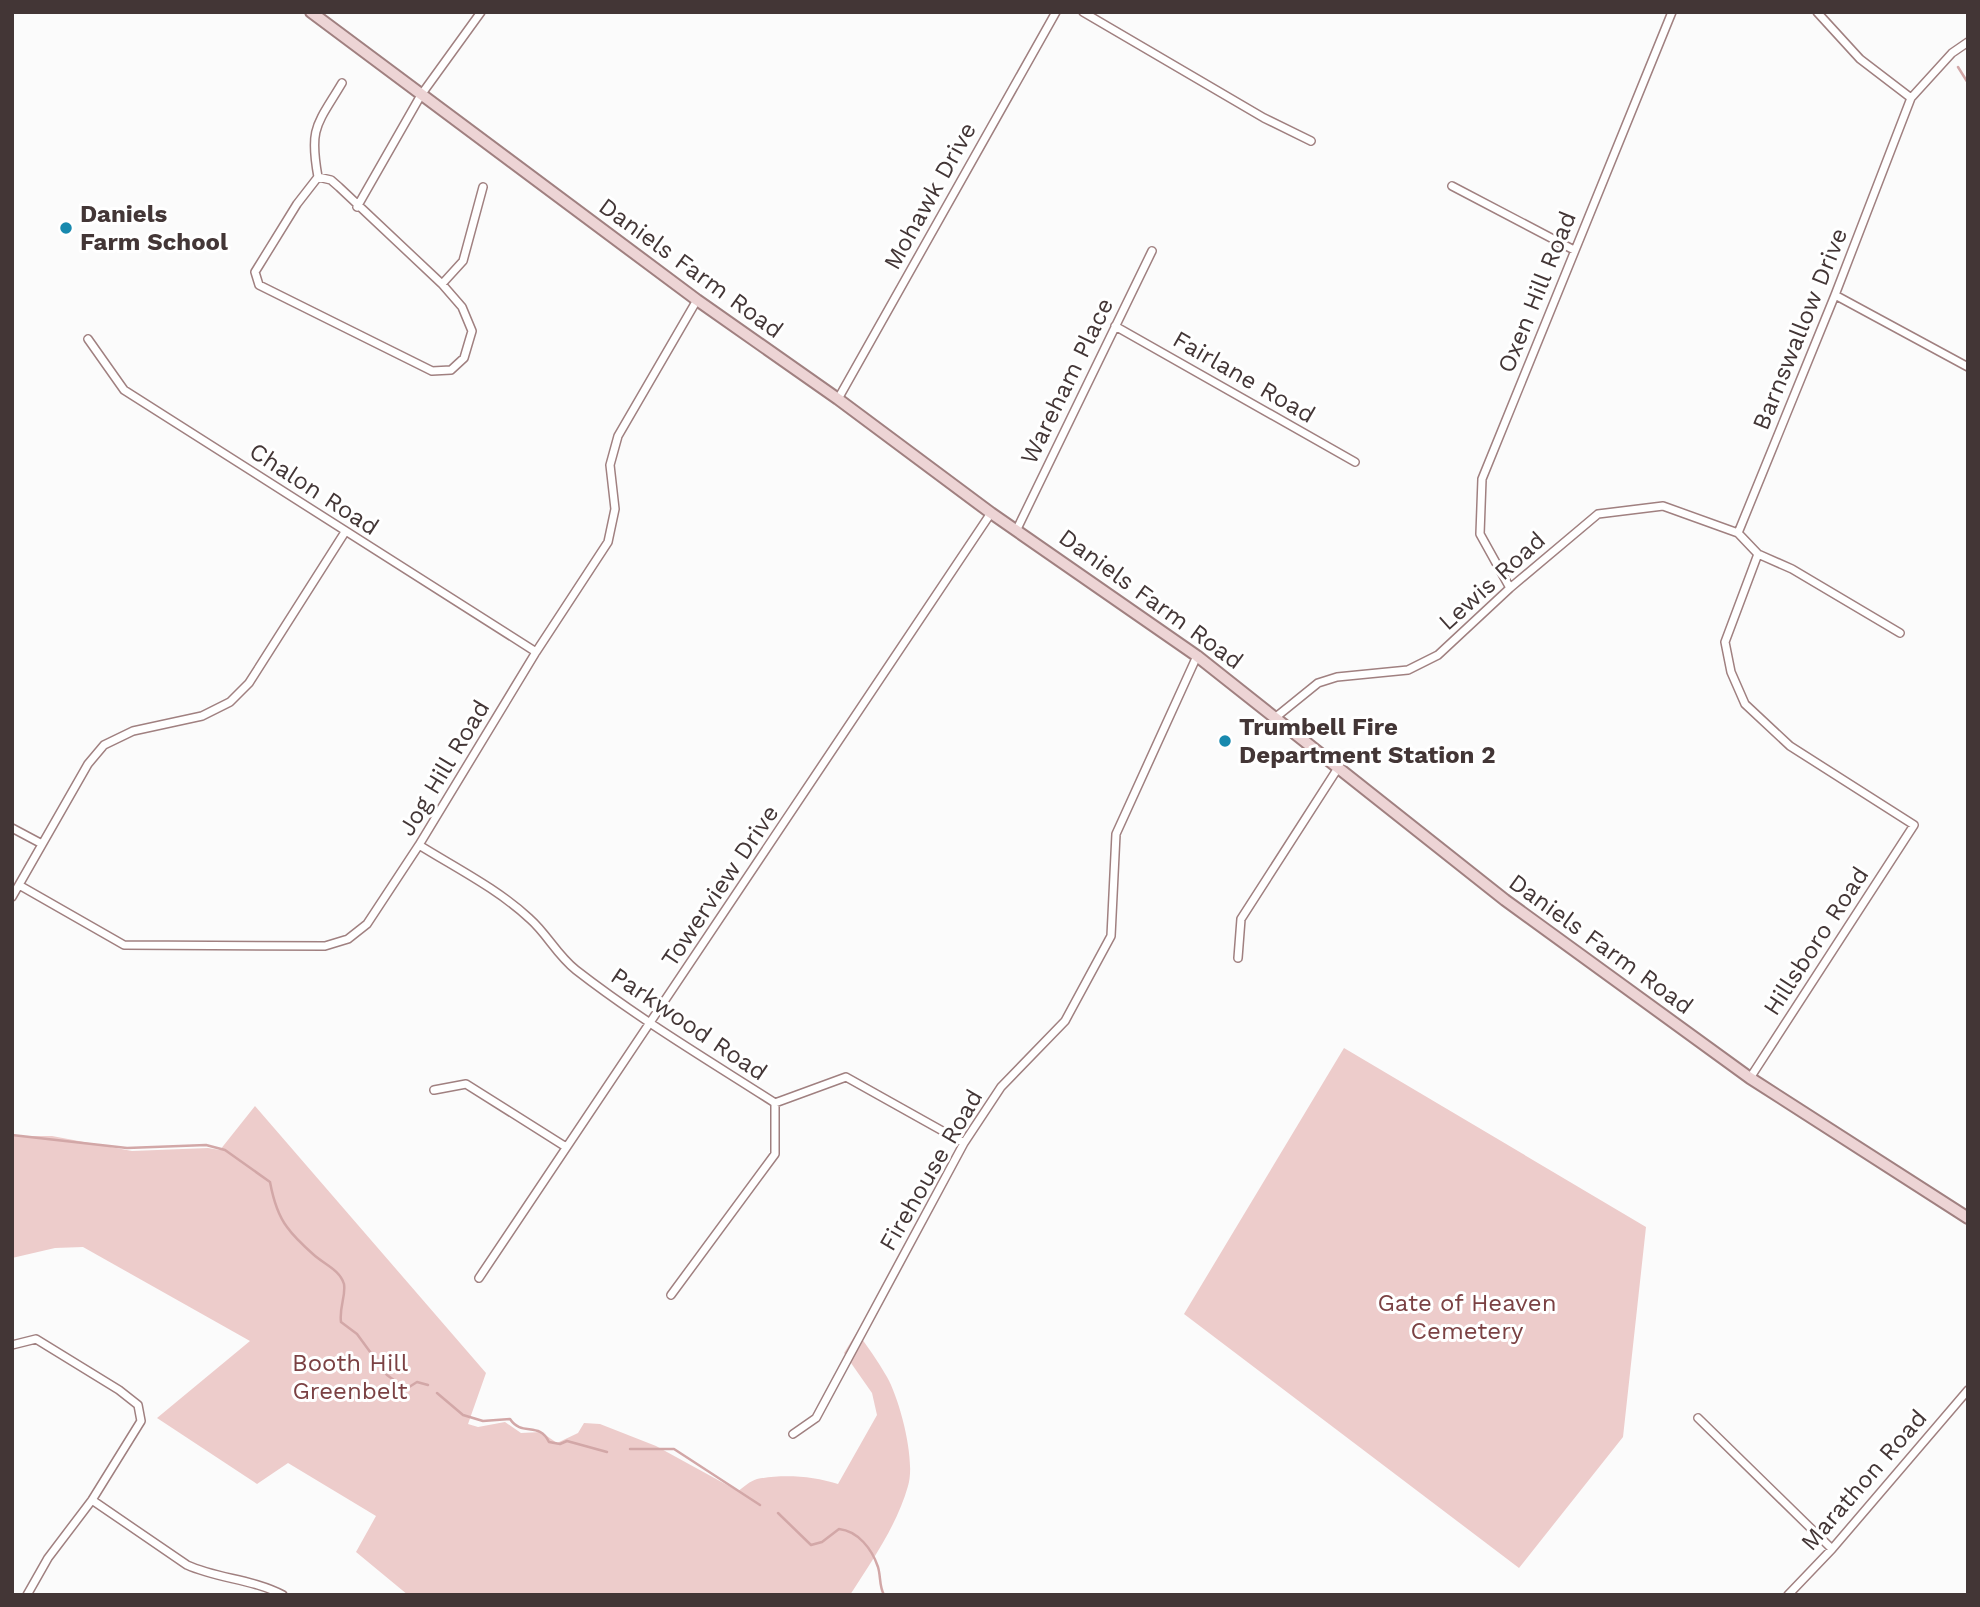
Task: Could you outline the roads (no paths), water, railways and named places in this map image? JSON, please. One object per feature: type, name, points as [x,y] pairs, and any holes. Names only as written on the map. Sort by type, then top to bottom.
[{"type":"main road","name":"Daniels Farm Road","points":[[311,12],[697,300],[838,399],[991,513],[1197,656],[1505,900],[1750,1078],[1968,1217]]},
{"type":"street","points":[[357,207],[421,95],[481,12]]},
{"type":"street","name":"Mohawk Drive","points":[[838,399],[1056,12]]},
{"type":"street","points":[[1083,12],[1264,118],[1311,141]]},
{"type":"street","name":"Oxen Hill Road","points":[[1510,588],[1480,534],[1482,480],[1672,12]]},
{"type":"street","points":[[1817,12],[1860,59],[1911,98]]},
{"type":"street","name":"Barnswallow Drive","points":[[1738,533],[1835,295],[1911,98],[1952,54],[1968,42]]},
{"type":"street","points":[[318,177],[331,180],[462,306],[472,331],[464,358],[452,370],[432,371],[259,285],[255,272],[297,204],[318,177],[313,149],[314,129],[342,83]]},
{"type":"street","points":[[442,284],[463,261],[482,187]]},
{"type":"street","points":[[1452,187],[1574,250]]},
{"type":"street","name":"Wareham Place","points":[[1017,529],[1152,251]]},
{"type":"street","points":[[1835,295],[1968,367]]},
{"type":"street","name":"Jog Hill Road","points":[[19,885],[124,945],[325,946],[348,939],[367,924],[608,542],[615,509],[610,465],[618,436],[697,300]]},
{"type":"street","name":"Fairlane Road","points":[[1115,326],[1355,462]]},
{"type":"street","name":"Chalon Road","points":[[88,339],[124,390],[537,652]]},
{"type":"street","name":"Lewis Road","points":[[1276,718],[1318,683],[1338,677],[1408,670],[1424,664],[1438,655],[1510,588],[1598,514],[1662,506],[1738,533]]},
{"type":"street","name":"Towerview Drive","points":[[479,1278],[991,513]]},
{"type":"street","points":[[12,897],[88,764],[104,745],[133,731],[202,716],[230,702],[249,683],[345,532]]},
{"type":"street","points":[[1738,533],[1758,554],[1792,569],[1900,633]]},
{"type":"street","name":"Hillsboro Road","points":[[1750,1078],[1914,825],[1790,746],[1749,709],[1731,672],[1725,642],[1758,554]]},
{"type":"street","name":"Firehouse Road","points":[[793,1434],[816,1418],[964,1143],[1001,1087],[1065,1021],[1111,936],[1116,834],[1197,656]]},
{"type":"street","points":[[1238,958],[1241,919],[1338,768]]},
{"type":"street","points":[[12,828],[42,844]]},
{"type":"street","name":"Parkwood Road","points":[[419,845],[501,896],[532,920],[551,946],[574,969],[775,1104],[846,1077],[964,1143]]},
{"type":"street","points":[[434,1090],[466,1084],[566,1147]]},
{"type":"street","points":[[671,1296],[775,1154],[775,1104]]},
{"type":"street","points":[[12,1345],[36,1339],[119,1390],[138,1405],[141,1421],[92,1500],[48,1558],[27,1595]]},
{"type":"street","name":"Marathon Road","points":[[1794,1593],[1968,1390]]},
{"type":"street","points":[[1698,1418],[1832,1549]]},
{"type":"street","points":[[92,1500],[200,1571],[263,1586],[283,1595]]},
{"type":"waterway","points":[[1958,67],[1968,83]]},
{"type":"waterway","points":[[12,1135],[127,1148],[206,1145],[225,1150],[270,1182],[276,1206],[287,1227],[342,1279],[344,1289],[341,1322],[357,1334],[387,1375],[406,1389],[417,1382],[428,1385]]},
{"type":"waterway","points":[[437,1393],[463,1415],[483,1421],[510,1419],[520,1427],[540,1432],[549,1442],[560,1444],[567,1441],[607,1452]]},
{"type":"waterway","points":[[630,1449],[674,1449],[760,1505]]},
{"type":"waterway","points":[[778,1513],[811,1545],[822,1542],[839,1529],[858,1537],[875,1560],[884,1595]]},
{"type":"place","name":"Daniels Farm School","points":[[66,228]]},
{"type":"place","name":"Trumbell Fire Department Station 2","points":[[1225,741]]},
{"type":"park label","name":"Gate of Heaven Cemetery","points":[[1467,1317]]},
{"type":"park label","name":"Booth Hill Greenbelt","points":[[350,1377]]}]
